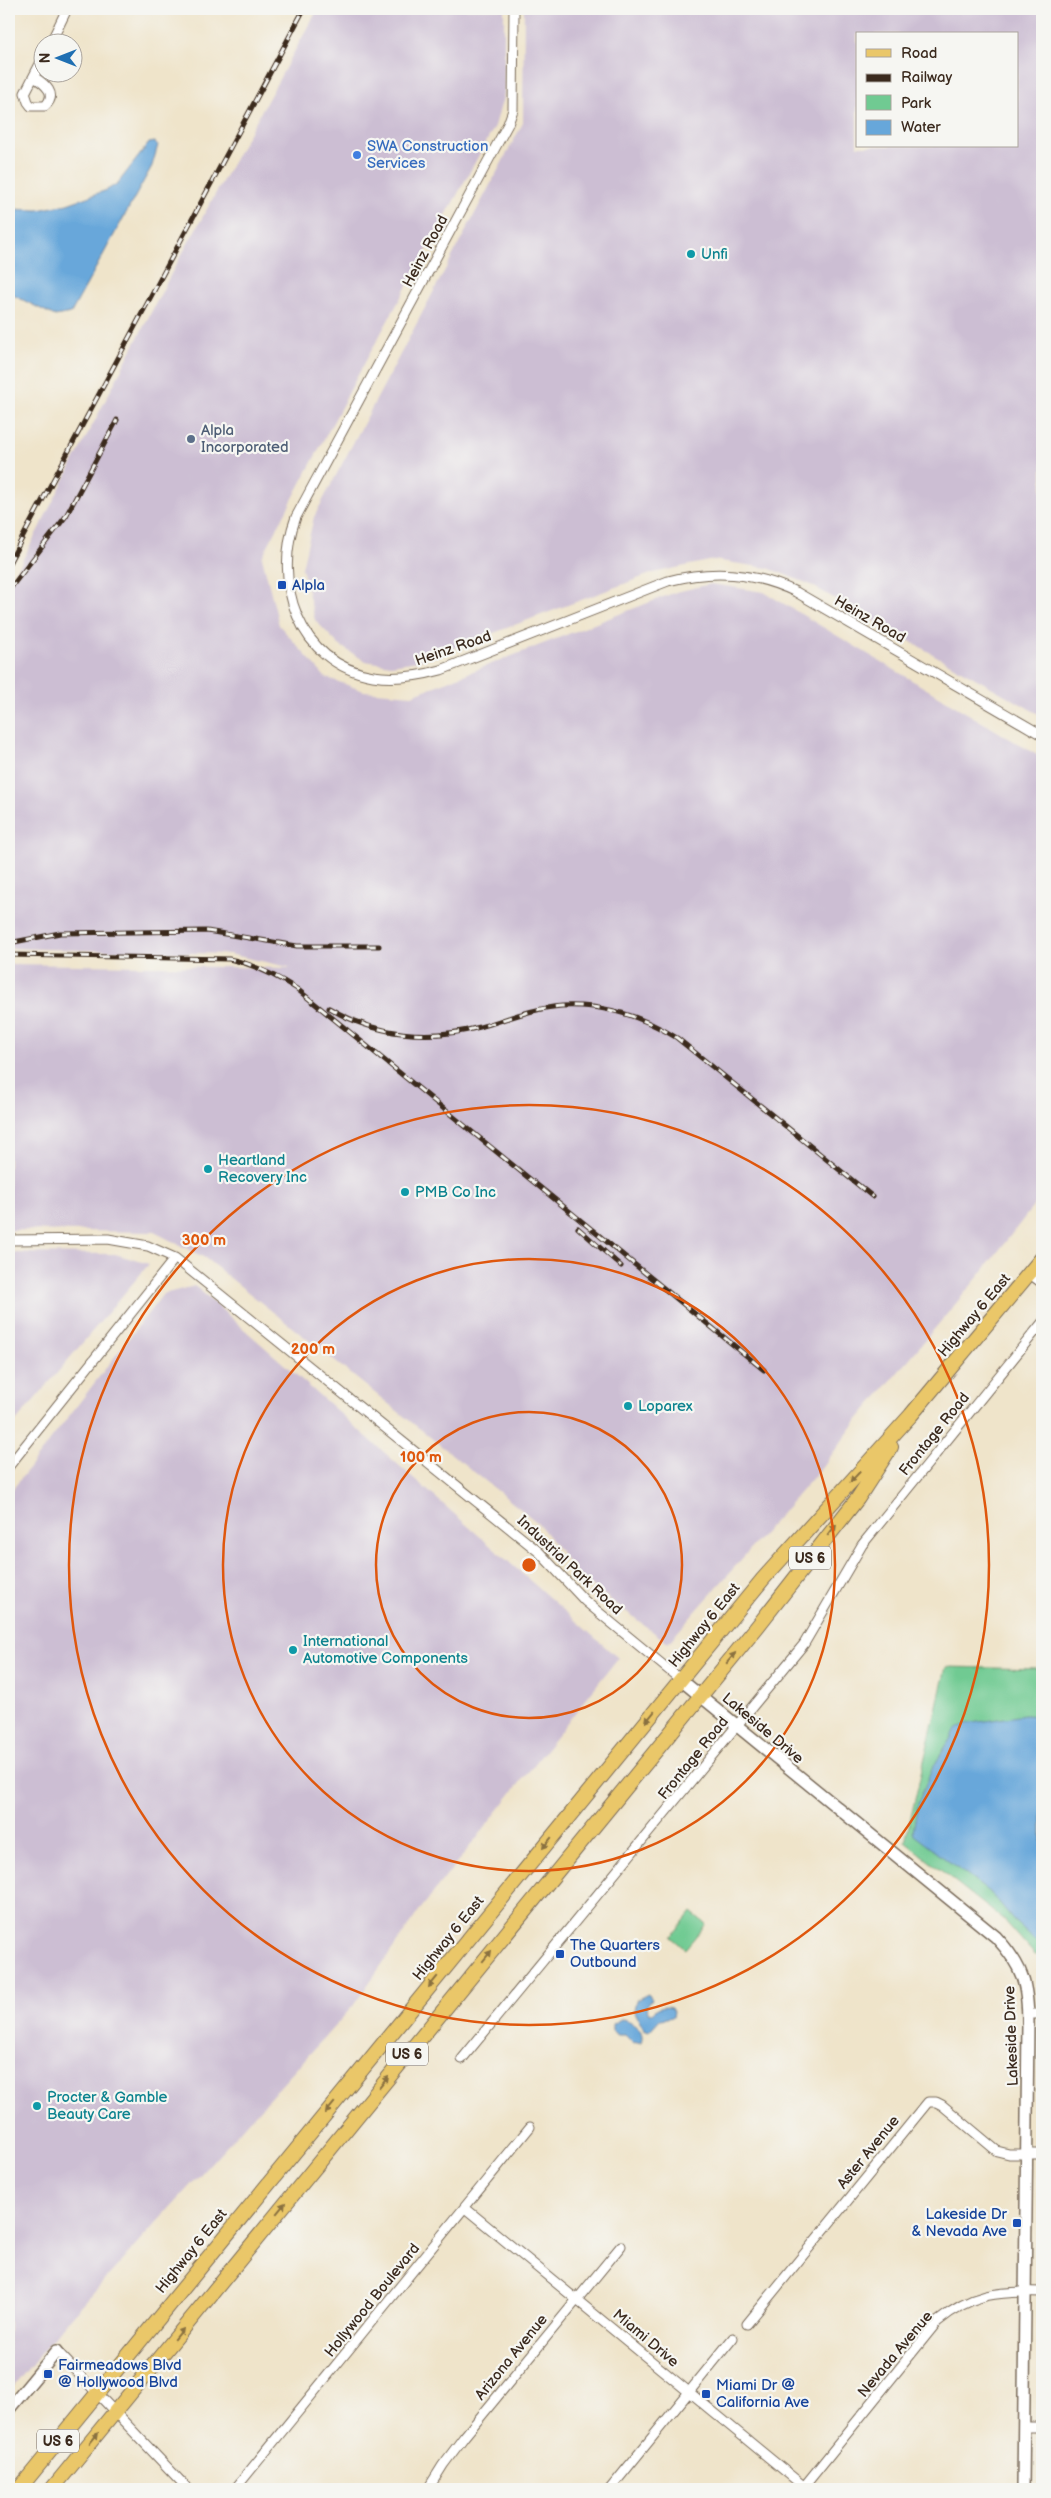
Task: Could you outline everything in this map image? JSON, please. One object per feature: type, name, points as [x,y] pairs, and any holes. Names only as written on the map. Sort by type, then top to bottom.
[{"type":"main road","name":"Highway 6 East","points":[[19,2489],[763,1579],[911,1415],[1042,1258]]},
{"type":"main road","name":"Highway 6 East","points":[[52,2489],[700,1695],[858,1498],[911,1415]]},
{"type":"street","points":[[56,32],[67,9]]},
{"type":"street","name":"Heinz Road","points":[[514,9],[513,110],[508,124],[296,517],[291,532],[287,549],[287,582],[299,619],[311,638],[325,653],[359,672],[388,678],[423,675],[441,670],[668,581],[706,573],[744,574],[776,583],[796,592],[1042,735]]},
{"type":"street","name":"Industrial Park Road","points":[[9,1240],[108,1239],[148,1246],[175,1258],[539,1552],[585,1601],[681,1680]]},
{"type":"street","points":[[9,1466],[175,1258]]},
{"type":"street","points":[[1030,1274],[1042,1284]]},
{"type":"street","name":"Frontage Road","points":[[462,2059],[804,1644],[862,1545],[1042,1323]]},
{"type":"street","name":"Lakeside Drive","points":[[681,1680],[996,1937],[1008,1950],[1024,1978],[1027,1990],[1028,2014],[1023,2489]]},
{"type":"street","points":[[1028,2014],[1042,2014]]},
{"type":"street","name":"Aster Avenue","points":[[747,2324],[928,2102],[936,2102],[942,2105],[997,2151],[1042,2154]]},
{"type":"street","name":"Hollywood Boulevard","points":[[235,2489],[530,2127]]},
{"type":"street","name":"Miami Drive","points":[[465,2208],[805,2488]]},
{"type":"street","name":"Arizona Avenue","points":[[428,2489],[464,2436],[576,2298],[621,2246]]},
{"type":"street","name":"Nevada Avenue","points":[[805,2488],[937,2322],[950,2311],[979,2296],[991,2293],[1042,2292]]},
{"type":"street","points":[[610,2489],[733,2338]]},
{"type":"street","points":[[9,2409],[57,2351],[188,2489]]},
{"type":"street","points":[[1024,2427],[1042,2427]]},
{"type":"shaded area","points":[[318,9],[504,9],[504,94],[495,126],[358,375],[262,557],[279,625],[325,677],[364,691],[412,695],[676,592],[711,584],[764,592],[1042,758],[1042,1195],[979,1276],[856,1422],[824,1465],[668,1643],[579,1576],[538,1523],[205,1258],[154,1232],[9,1230],[9,964],[293,968],[229,954],[9,948],[9,586],[171,274]]},
{"type":"shaded area","points":[[524,9],[1042,9],[1042,716],[809,584],[768,568],[713,560],[653,573],[419,661],[391,665],[365,661],[339,645],[315,620],[302,568],[314,517],[523,123]]},
{"type":"shaded area","points":[[9,1253],[115,1254],[149,1264],[9,1430]]},
{"type":"shaded area","points":[[195,1286],[618,1658],[419,1911],[353,2006],[62,2327],[9,2392],[9,1494],[163,1294]]},
{"type":"green space","points":[[946,1667],[1042,1669],[1042,1955],[1035,1955],[1005,1921],[905,1842]]},
{"type":"green space","points":[[691,1912],[706,1924],[685,1949],[671,1937]]},
{"type":"water","points":[[155,142],[158,145],[152,166],[71,313],[55,316],[9,293],[9,209],[38,210],[67,204],[107,190],[118,183],[149,143]]},
{"type":"water","points":[[1025,1715],[1042,1716],[1042,1947],[1016,1923],[994,1896],[914,1835],[913,1831],[918,1803],[932,1769],[955,1731],[965,1724]]},
{"type":"water","points":[[648,1994],[652,1999],[647,2005],[648,2012],[652,2013],[659,2007],[664,2006],[672,2007],[674,2011],[673,2017],[660,2019],[649,2031],[644,2029],[634,2010],[636,2000]]},
{"type":"water","points":[[621,2019],[637,2026],[642,2033],[641,2042],[633,2043],[625,2035],[618,2035],[612,2031],[612,2024]]},
{"type":"railway","points":[[9,563],[304,9]]},
{"type":"railway","points":[[9,590],[66,516],[117,420]]},
{"type":"railway","points":[[9,943],[60,933],[207,931],[297,946],[379,946]]},
{"type":"railway","points":[[9,955],[229,959],[256,967],[281,979],[297,989],[764,1370]]},
{"type":"railway","points":[[329,1008],[365,1025],[384,1030],[422,1035],[442,1034],[480,1027],[531,1011],[552,1007],[592,1007],[622,1013],[650,1023],[677,1038],[873,1197]]},
{"type":"railway","points":[[578,1228],[621,1266]]},
{"type":"place","name":"SWA Construction Services","points":[[357,155]]},
{"type":"place","name":"Unfi","points":[[691,254]]},
{"type":"place","name":"Alpla Incorporated","points":[[191,439]]},
{"type":"place","name":"Alpla","points":[[282,585]]},
{"type":"place","name":"Heartland Recovery Inc","points":[[208,1169]]},
{"type":"place","name":"PMB Co Inc","points":[[405,1192]]},
{"type":"place","name":"Loparex","points":[[628,1406]]},
{"type":"place","name":"International Automotive Components","points":[[293,1650]]},
{"type":"place","name":"The Quarters Outbound","points":[[560,1954]]},
{"type":"place","name":"Procter & Gamble Beauty Care","points":[[37,2106]]},
{"type":"place","name":"Lakeside Dr & Nevada Ave","points":[[1017,2223]]},
{"type":"place","name":"Fairmeadows Blvd @ Hollywood Blvd","points":[[48,2374]]},
{"type":"place","name":"Miami Dr @ California Ave","points":[[706,2394]]}]
